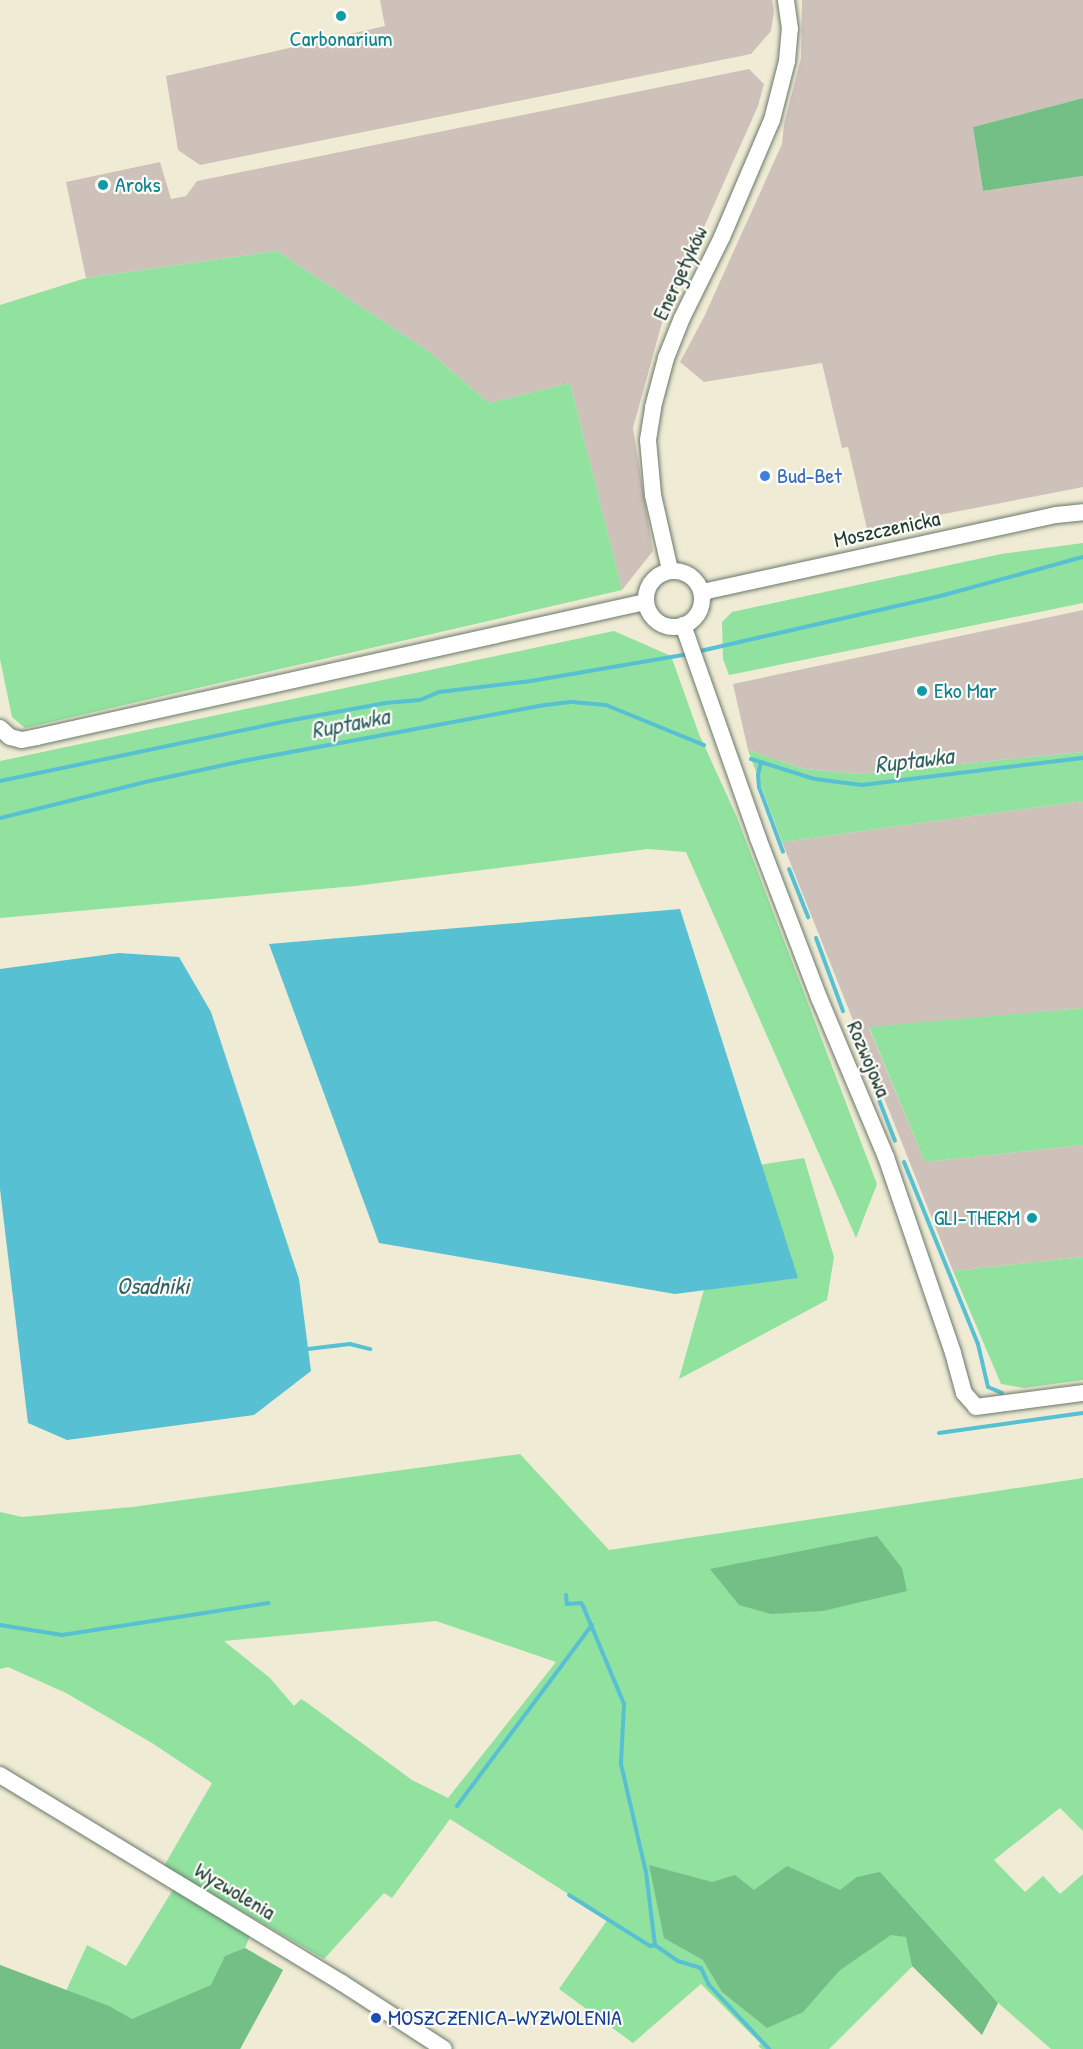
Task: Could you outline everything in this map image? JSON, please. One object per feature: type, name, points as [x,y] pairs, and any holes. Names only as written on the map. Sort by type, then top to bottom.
[{"type":"street","name":"Energetyków","points":[[670,570],[653,495],[648,440],[652,407],[666,358],[678,328],[723,237],[772,120],[787,61],[790,29],[786,0]]},
{"type":"street","name":"Moszczenicka","points":[[702,596],[707,591],[1056,515],[1083,512]]},
{"type":"street","points":[[670,570],[688,574],[695,579],[702,596],[698,614],[683,626],[675,627],[658,623],[647,610],[645,602],[646,593],[654,578],[670,570]]},
{"type":"street","points":[[0,728],[10,737],[22,740],[37,738],[645,602]]},
{"type":"street","name":"Rozwojowa","points":[[683,626],[778,892],[820,1000],[886,1157],[953,1353],[964,1394],[976,1407],[1083,1393]]},
{"type":"street","name":"Wyzwolenia","points":[[0,1775],[335,1979],[444,2049]]},
{"type":"shaded area","points":[[380,0],[772,0],[774,11],[771,31],[751,54],[200,165],[178,150],[166,76],[385,26]]},
{"type":"shaded area","points":[[802,0],[1083,0],[1083,98],[973,127],[983,191],[1083,176],[1083,487],[867,529],[848,447],[842,448],[822,363],[704,382],[680,362],[704,317],[782,144],[784,124],[801,58]]},
{"type":"shaded area","points":[[749,69],[764,84],[758,106],[663,319],[633,428],[653,551],[622,590],[570,383],[489,403],[428,351],[277,251],[86,278],[66,182],[160,162],[171,199],[186,196],[197,181]]},
{"type":"shaded area","points":[[1083,610],[1083,752],[857,774],[805,769],[748,750],[733,684]]},
{"type":"shaded area","points":[[1083,801],[1083,1008],[869,1028],[925,1162],[1083,1145],[1083,1257],[953,1271],[782,842]]},
{"type":"green space","points":[[1083,98],[1083,176],[983,191],[973,127]]},
{"type":"green space","points":[[277,251],[428,351],[489,403],[570,383],[622,590],[25,728],[12,717],[0,659],[0,305],[86,278]]},
{"type":"green space","points":[[1083,543],[1083,603],[729,675],[723,659],[722,622],[732,612],[1001,554]]},
{"type":"green space","points":[[614,631],[671,656],[699,734],[736,815],[877,1184],[856,1238],[686,852],[648,849],[355,886],[0,918],[0,761]]},
{"type":"green space","points":[[748,750],[805,769],[857,774],[1083,752],[1083,801],[782,842]]},
{"type":"green space","points":[[1083,1008],[1083,1145],[925,1162],[869,1027]]},
{"type":"green space","points":[[804,1158],[834,1257],[827,1300],[679,1379],[705,1286],[758,1165]]},
{"type":"green space","points":[[1083,1257],[1083,1380],[1024,1388],[1001,1384],[953,1271]]},
{"type":"green space","points":[[520,1454],[609,1550],[1083,1478],[1083,1831],[1060,1808],[994,1860],[1025,1892],[1043,1876],[1060,1894],[1083,1874],[1083,2049],[1051,2049],[995,2000],[939,1940],[829,2049],[762,2049],[758,2046],[761,2044],[701,1984],[633,2043],[559,1989],[608,1919],[450,1819],[392,1898],[384,1893],[324,1959],[164,1866],[212,1783],[152,1743],[66,1693],[8,1667],[0,1669],[0,1512],[22,1517],[132,1507]],"holes":[[[436,1621],[556,1662],[448,1798],[412,1780],[301,1699],[294,1706],[270,1678],[224,1641]]]},
{"type":"green space","points":[[877,1536],[902,1568],[907,1591],[823,1611],[771,1614],[739,1605],[710,1569]]},
{"type":"green space","points":[[649,1865],[712,1882],[735,1875],[754,1890],[787,1866],[840,1890],[857,1877],[880,1872],[998,2003],[982,2035],[912,1966],[906,1937],[891,1935],[840,1970],[803,2012],[767,2028],[722,1992],[703,1960],[664,1938]]},
{"type":"green space","points":[[174,1888],[250,1936],[245,1948],[283,1970],[240,2049],[0,2049],[0,1965],[66,1991],[87,1945],[126,1966]]},
{"type":"green space","points":[[245,1948],[283,1970],[240,2049],[0,2049],[0,1965],[109,2006],[132,2019],[211,1985],[225,1956]]},
{"type":"water","points":[[680,909],[798,1278],[675,1294],[379,1243],[269,944]]},
{"type":"water","name":"Osadniki","points":[[119,953],[179,957],[211,1012],[299,1279],[311,1371],[254,1415],[67,1440],[28,1423],[0,1189],[0,969]]},
{"type":"waterway","points":[[696,652],[944,595],[1083,557]]},
{"type":"waterway","points":[[0,781],[287,721],[385,703],[420,700],[439,692],[531,681],[689,654]]},
{"type":"waterway","name":"Ruptawka","points":[[0,818],[145,782],[248,760],[572,702],[606,705],[704,745]]},
{"type":"waterway","name":"Ruptawka","points":[[751,759],[815,779],[862,785],[1083,758]]},
{"type":"waterway","points":[[761,762],[758,775],[759,787],[783,852]]},
{"type":"waterway","points":[[789,869],[808,917]]},
{"type":"waterway","points":[[816,938],[843,1011]]},
{"type":"waterway","points":[[851,1028],[895,1141]]},
{"type":"waterway","points":[[904,1162],[978,1344],[988,1387],[1002,1393]]},
{"type":"waterway","points":[[308,1349],[350,1344],[370,1349]]},
{"type":"waterway","points":[[939,1433],[1083,1413]]},
{"type":"waterway","points":[[566,1595],[567,1604],[581,1603],[583,1606],[624,1704],[621,1764],[646,1872],[655,1945]]},
{"type":"waterway","points":[[0,1625],[62,1635],[269,1603]]},
{"type":"waterway","points":[[457,1806],[592,1625]]},
{"type":"waterway","points":[[569,1895],[650,1946],[655,1945],[678,1961],[701,1968],[709,1985],[769,2049]]},
{"type":"place","name":"Carbonarium","points":[[341,16]]},
{"type":"place","name":"Aroks","points":[[103,185]]},
{"type":"place","name":"Bud-Bet","points":[[765,476]]},
{"type":"place","name":"Eko Mar","points":[[922,691]]},
{"type":"place","name":"GLI-THERM","points":[[1032,1218]]},
{"type":"place","name":"MOSZCZENICA-WYZWOLENIA","points":[[376,2018]]}]
